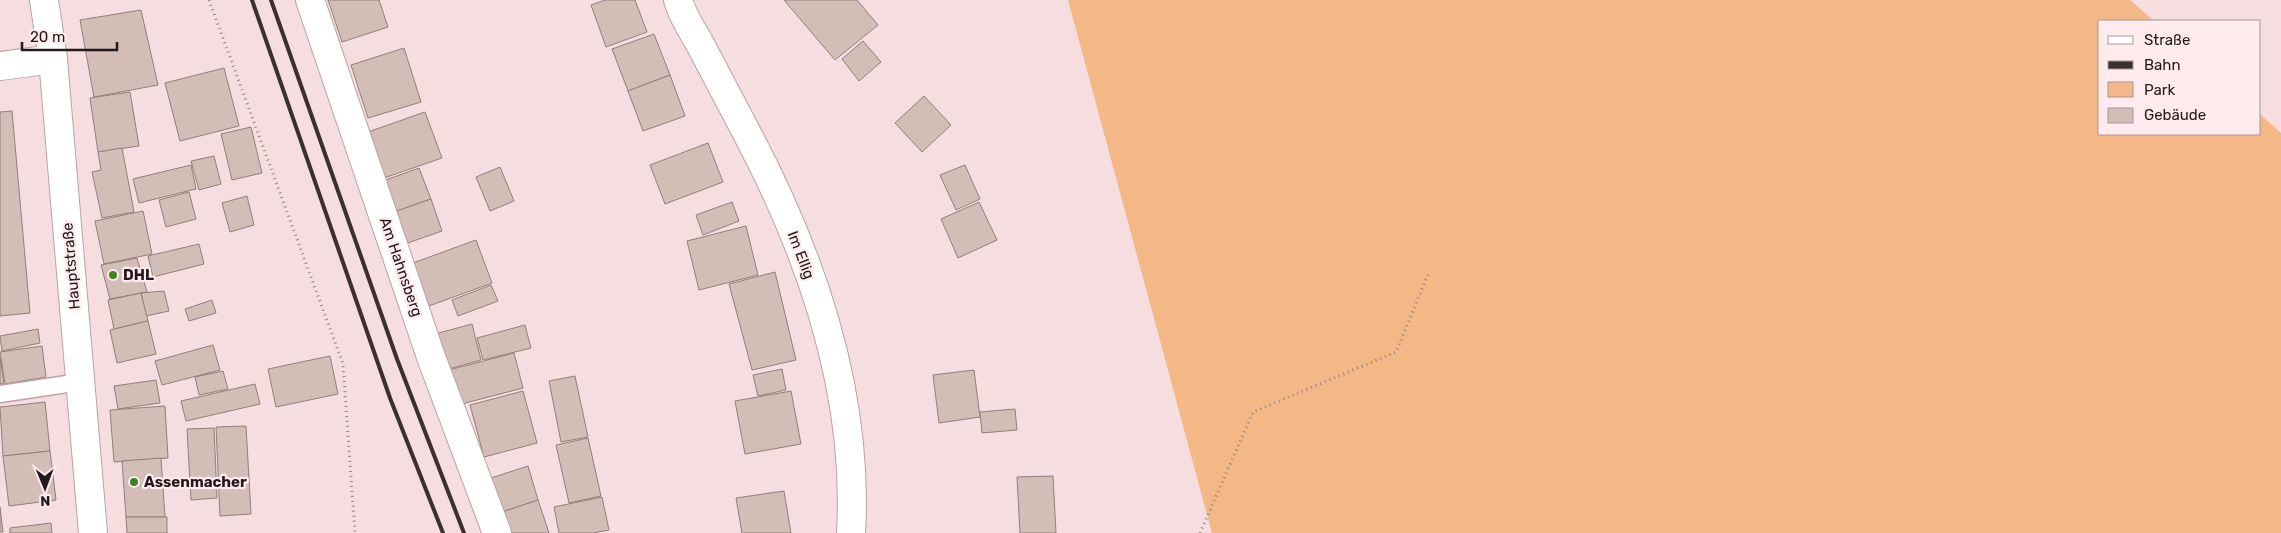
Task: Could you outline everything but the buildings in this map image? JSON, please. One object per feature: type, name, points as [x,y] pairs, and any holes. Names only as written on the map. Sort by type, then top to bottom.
[{"type":"street","name":"Hauptstraße","points":[[44,0],[53,59],[93,533]]},
{"type":"street","name":"Am Hahnsberg","points":[[310,0],[431,357],[497,533]]},
{"type":"street","name":"Im Ellig","points":[[678,0],[752,143],[803,252],[832,348],[848,436],[853,508],[851,533]]},
{"type":"street","points":[[0,66],[53,59]]},
{"type":"lane","points":[[0,394],[80,382]]},
{"type":"path","points":[[210,0],[343,364],[355,533]]},
{"type":"path","points":[[1200,533],[1253,412],[1396,352],[1429,272]]},
{"type":"green space","points":[[1068,0],[2130,0],[2153,20],[2098,20],[2098,135],[2261,135],[2261,115],[2281,133],[2281,533],[1212,533]]},
{"type":"railway","points":[[252,0],[390,398],[443,533]]},
{"type":"railway","points":[[271,0],[397,359],[464,533]]},
{"type":"place","name":"DHL","points":[[113,275]]},
{"type":"place","name":"Assenmacher","points":[[134,482]]}]
